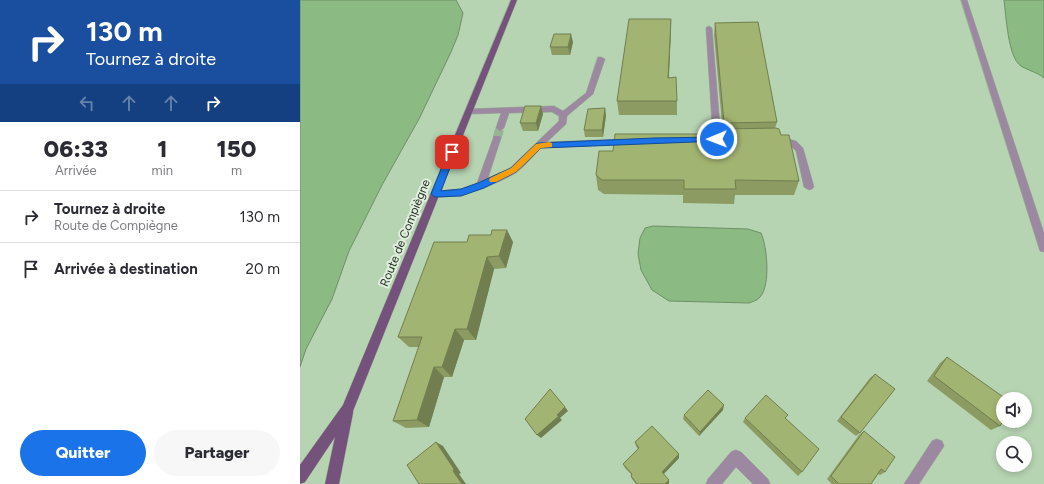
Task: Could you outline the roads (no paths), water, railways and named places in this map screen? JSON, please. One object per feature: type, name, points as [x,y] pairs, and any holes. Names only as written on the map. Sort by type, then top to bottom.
[{"type":"main road","name":"Route de Compiègne","points":[[347,409],[514,0]]},
{"type":"main road","points":[[300,477],[347,409]]},
{"type":"main road","points":[[332,484],[347,409]]},
{"type":"street","points":[[964,0],[1044,248]]},
{"type":"street","points":[[709,28],[717,139]]},
{"type":"street","points":[[563,115],[589,94],[600,59]]},
{"type":"street","points":[[469,110],[554,109],[563,115]]},
{"type":"street","points":[[500,128],[506,110]]},
{"type":"street","points":[[435,194],[461,192],[481,186],[514,170],[563,122],[563,115]]},
{"type":"street","points":[[481,186],[497,138]]},
{"type":"street","points":[[765,139],[793,143],[800,150],[809,187]]},
{"type":"street","points":[[539,146],[639,141]]},
{"type":"street","points":[[911,484],[937,446]]},
{"type":"street","points":[[713,484],[736,457],[763,484]]},
{"type":"tunnel","points":[[497,138],[500,128]]}]
